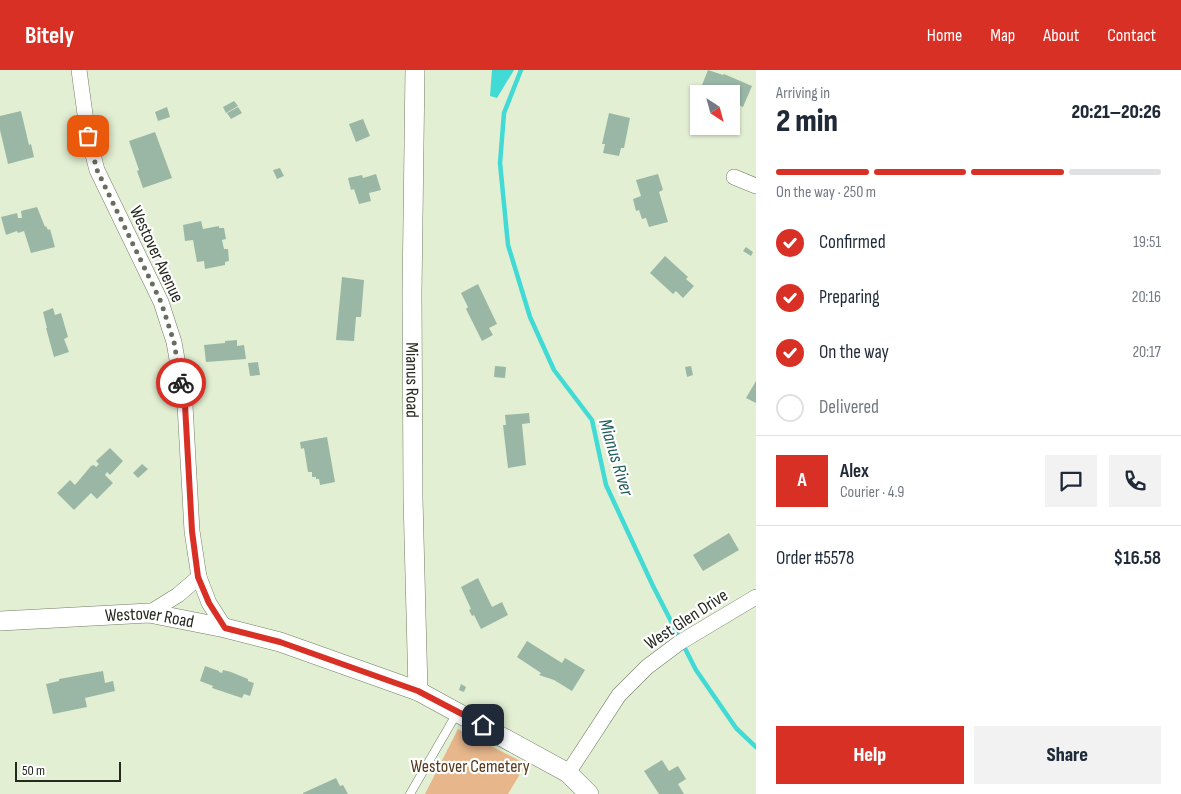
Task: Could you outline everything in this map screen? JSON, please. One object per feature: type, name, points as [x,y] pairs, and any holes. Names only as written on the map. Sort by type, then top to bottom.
[{"type":"street","name":"Westover Avenue","points":[[79,70],[88,136],[97,170],[161,302],[174,342],[185,405],[192,531],[198,577],[209,603],[225,628]]},
{"type":"street","name":"Mianus Road","points":[[415,70],[412,293],[413,498],[418,691]]},
{"type":"street","points":[[734,177],[756,186]]},
{"type":"street","points":[[149,613],[178,595],[198,577]]},
{"type":"street","name":"West Glen Drive","points":[[568,773],[618,695],[665,652],[756,597]]},
{"type":"street","name":"Westover Road","points":[[0,621],[149,613],[225,628],[280,642],[418,691],[568,773],[589,794]]},
{"type":"lane","points":[[410,794],[458,712]]},
{"type":"green space","name":"Westover Cemetery","points":[[458,729],[526,764],[508,794],[425,794]]},
{"type":"water","points":[[492,70],[514,70],[497,98],[490,96]]},
{"type":"building","points":[[708,70],[724,74],[752,86],[743,107],[740,106],[740,85],[702,85]]},
{"type":"building","points":[[234,101],[238,106],[226,113],[223,107]]},
{"type":"building","points":[[167,107],[170,117],[158,121],[155,112]]},
{"type":"building","points":[[238,107],[242,113],[231,119],[227,113]]},
{"type":"building","points":[[21,111],[29,145],[31,144],[34,157],[8,164],[0,130],[0,116]]},
{"type":"building","points":[[609,113],[630,118],[624,148],[621,148],[619,156],[603,153],[605,144],[602,144]]},
{"type":"building","points":[[363,119],[370,136],[356,142],[349,124]]},
{"type":"building","points":[[155,132],[172,178],[143,188],[129,141]]},
{"type":"building","points":[[280,168],[284,176],[277,179],[273,170]]},
{"type":"building","points":[[376,174],[381,190],[369,193],[371,201],[359,204],[354,189],[351,190],[348,178],[362,175],[363,178]]},
{"type":"building","points":[[658,174],[663,190],[659,192],[668,222],[649,227],[646,218],[642,219],[639,210],[636,211],[633,199],[641,196],[636,180]]},
{"type":"building","points":[[37,207],[45,227],[48,230],[50,229],[55,247],[31,253],[24,231],[18,233],[17,231],[6,235],[1,217],[17,213],[18,218],[22,218],[21,211]]},
{"type":"building","points":[[201,221],[203,229],[219,226],[219,228],[224,228],[226,239],[222,240],[224,249],[228,249],[229,261],[225,262],[225,265],[205,269],[204,261],[197,262],[193,240],[185,241],[183,225]]},
{"type":"building","points":[[746,247],[753,252],[751,256],[743,251]]},
{"type":"building","points":[[665,256],[688,277],[686,279],[694,286],[683,298],[676,291],[673,294],[650,273]]},
{"type":"building","points":[[342,277],[364,280],[361,317],[356,317],[354,341],[336,340]]},
{"type":"building","points":[[478,284],[497,324],[489,328],[493,335],[482,341],[466,309],[468,307],[461,293]]},
{"type":"building","points":[[53,308],[55,315],[61,313],[68,337],[64,339],[69,352],[54,357],[43,312]]},
{"type":"building","points":[[237,340],[237,346],[244,345],[246,359],[206,362],[204,345]]},
{"type":"building","points":[[258,362],[260,375],[250,376],[248,363]]},
{"type":"building","points":[[495,366],[506,367],[505,378],[494,377]]},
{"type":"building","points":[[691,366],[693,375],[687,377],[685,367]]},
{"type":"building","points":[[756,381],[756,403],[746,398]]},
{"type":"building","points":[[529,413],[530,423],[522,424],[526,465],[508,468],[503,425],[506,425],[505,415]]},
{"type":"building","points":[[327,437],[335,482],[320,485],[319,479],[312,477],[312,472],[308,472],[304,448],[301,449],[300,442]]},
{"type":"building","points":[[110,448],[123,461],[110,475],[107,472],[105,475],[113,483],[97,499],[91,493],[74,510],[57,493],[70,480],[75,485],[91,466],[94,465],[96,467],[99,464],[96,461]]},
{"type":"building","points":[[142,464],[148,469],[138,478],[133,473]]},
{"type":"building","points":[[729,533],[739,550],[703,571],[693,555]]},
{"type":"building","points":[[478,578],[492,607],[502,602],[508,615],[481,629],[474,615],[472,616],[469,610],[471,609],[461,587]]},
{"type":"building","points":[[527,641],[562,663],[565,658],[585,670],[572,691],[554,680],[539,675],[541,673],[517,657]]},
{"type":"building","points":[[205,666],[222,673],[223,670],[231,672],[254,683],[250,696],[244,694],[242,698],[212,688],[213,686],[200,681]]},
{"type":"building","points":[[103,671],[105,683],[113,681],[115,691],[85,698],[87,707],[53,714],[46,684],[59,681],[59,679]]},
{"type":"building","points":[[461,684],[466,687],[464,692],[459,690]]},
{"type":"building","points":[[662,760],[669,771],[678,766],[686,779],[678,784],[684,794],[659,794],[644,771]]},
{"type":"building","points":[[336,778],[340,786],[343,785],[348,794],[303,794],[303,793]]},
{"type":"waterway","name":"Mianus River","points":[[521,70],[504,113],[500,163],[508,245],[530,317],[554,370],[592,420],[606,485],[653,586],[696,670],[736,728],[756,747]]},
{"type":"way so far","points":[[88,136],[97,170],[161,302],[174,342],[181,383]]},
{"type":"route","points":[[181,383],[185,405],[192,531],[198,577],[209,603],[225,628],[280,642],[418,691],[483,725]]}]
